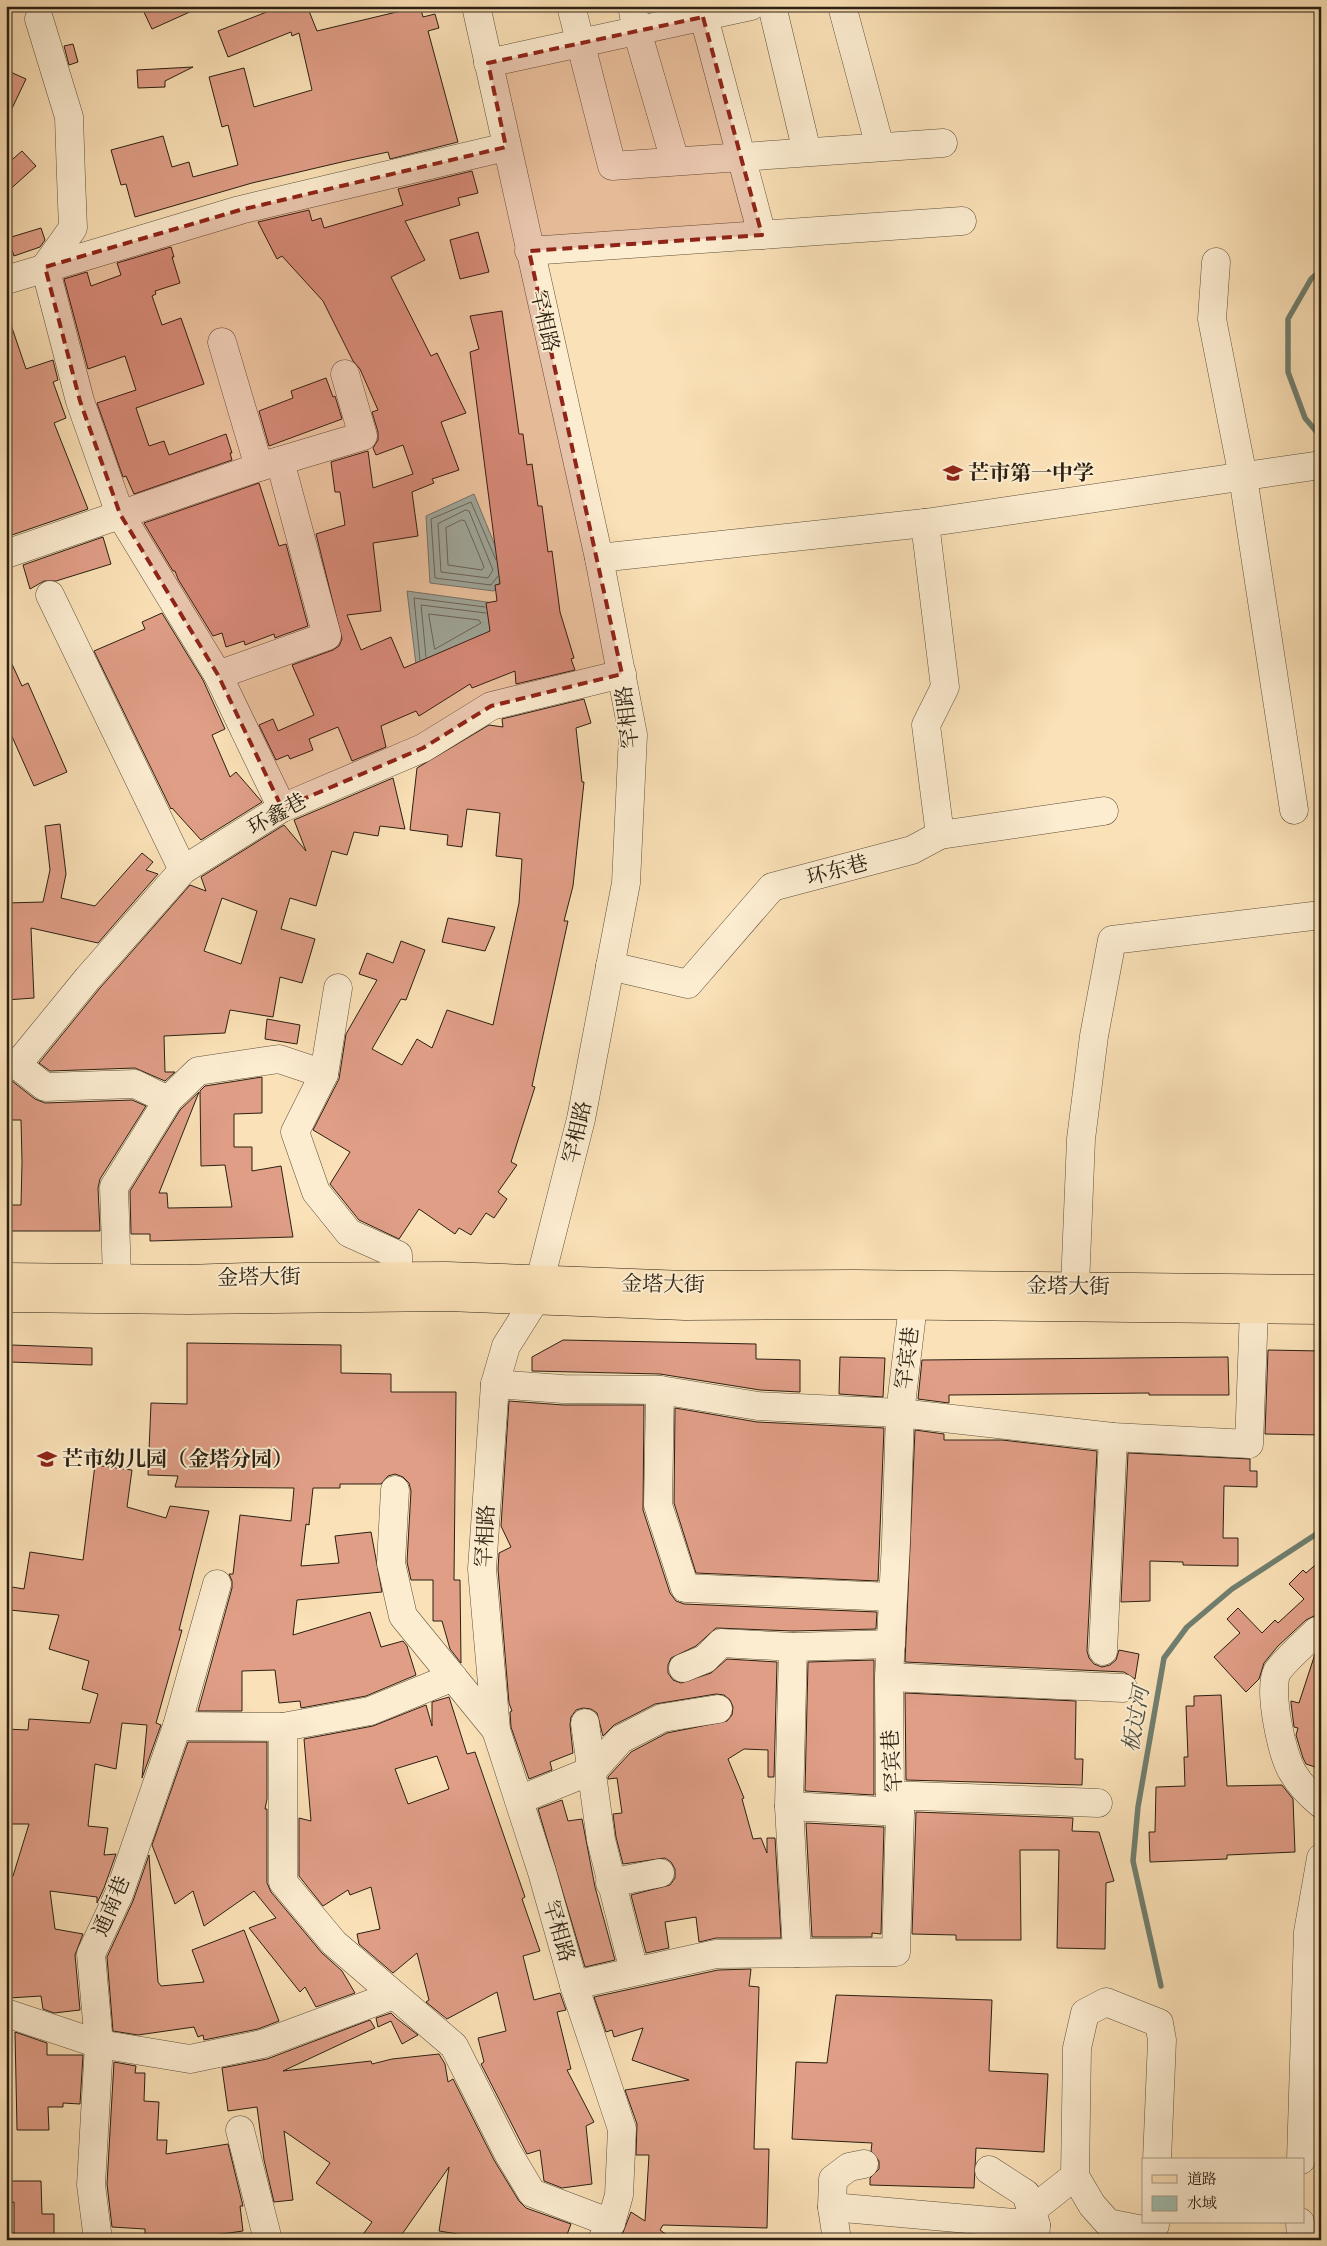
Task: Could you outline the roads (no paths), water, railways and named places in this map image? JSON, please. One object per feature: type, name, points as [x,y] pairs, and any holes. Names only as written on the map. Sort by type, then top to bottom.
[{"type":"main road","name":"金塔大街","points":[[6,1277],[398,1276],[685,1306],[913,1305],[1321,1310]]},
{"type":"main road","name":"金塔大街","points":[[6,1298],[186,1300],[447,1297],[538,1290],[686,1285],[854,1284],[1321,1289]]},
{"type":"street","name":"罕相路","points":[[476,6],[529,251],[599,558],[633,735],[626,883],[581,1119],[538,1290],[506,1346],[495,1384],[482,1569],[496,1730],[519,1800],[574,1985],[622,2129],[620,2195],[606,2231]]},
{"type":"street","points":[[570,6],[612,166],[943,143]]},
{"type":"street","points":[[488,64],[579,44],[634,19],[751,6]]},
{"type":"street","points":[[772,6],[807,152]]},
{"type":"street","points":[[842,6],[880,147]]},
{"type":"street","points":[[702,11],[762,235]]},
{"type":"street","points":[[39,19],[70,116],[72,186],[72,228],[45,267],[80,401],[120,514],[218,675],[282,808]]},
{"type":"street","points":[[634,19],[675,161]]},
{"type":"street","points":[[6,280],[240,210],[506,147]]},
{"type":"street","points":[[529,251],[962,221]]},
{"type":"street","points":[[1216,262],[1212,319],[1243,477],[1294,810]]},
{"type":"street","points":[[218,675],[327,636],[269,464],[222,342]]},
{"type":"street","points":[[6,554],[269,464],[363,436],[345,374]]},
{"type":"street","points":[[599,558],[925,524],[1321,465]]},
{"type":"street","points":[[925,524],[945,687],[926,725],[940,835]]},
{"type":"street","points":[[50,596],[183,870]]},
{"type":"street","name":"环鑫巷","points":[[12,1066],[183,870],[282,808],[423,748],[491,706],[622,674]]},
{"type":"street","name":"环东巷","points":[[610,966],[688,984],[772,887],[912,850],[940,835],[1104,811]]},
{"type":"street","points":[[1075,1286],[1081,1139],[1094,1036],[1112,940],[1321,915]]},
{"type":"street","points":[[338,988],[324,1074],[295,1132],[316,1192],[349,1233],[398,1255],[398,1276]]},
{"type":"street","points":[[116,1278],[114,1187],[168,1100],[198,1071],[279,1059],[324,1074]]},
{"type":"street","points":[[12,1066],[45,1087],[135,1084],[168,1100]]},
{"type":"street","name":"罕宾巷","points":[[574,1985],[716,1954],[896,1952],[895,1803],[889,1677],[900,1413],[913,1305]]},
{"type":"street","points":[[495,1384],[563,1389],[660,1390],[758,1406],[900,1413],[1113,1437],[1249,1444],[1254,1309]]},
{"type":"street","points":[[660,1390],[658,1505],[685,1588],[892,1597]]},
{"type":"street","points":[[1103,1651],[1113,1437]]},
{"type":"street","points":[[395,1490],[391,1563],[403,1616],[496,1730]]},
{"type":"street","name":"通南巷","points":[[98,2240],[90,2185],[99,2044],[91,1954],[119,1894],[177,1726],[217,1584]]},
{"type":"street","points":[[1317,1631],[1278,1672],[1273,1690],[1274,1711],[1292,1772],[1309,1795],[1321,1804]]},
{"type":"street","points":[[683,1668],[705,1659],[721,1642],[793,1647],[891,1644]]},
{"type":"street","points":[[793,1647],[790,1806],[797,1953]]},
{"type":"street","points":[[177,1726],[283,1727],[370,1711],[453,1677]]},
{"type":"street","points":[[889,1677],[1123,1688]]},
{"type":"street","points":[[519,1800],[593,1770],[621,1739],[662,1718],[718,1709]]},
{"type":"street","points":[[585,1723],[593,1770],[601,1840],[610,1883],[634,1971]]},
{"type":"street","points":[[283,1727],[283,1882],[334,1943],[454,2046],[508,2153],[532,2193],[606,2231]]},
{"type":"street","points":[[790,1806],[895,1803],[1098,1803]]},
{"type":"street","points":[[1301,2158],[1314,1932],[1321,1858]]},
{"type":"street","points":[[610,1883],[660,1873]]},
{"type":"street","points":[[6,2013],[99,2044],[190,2059],[262,2044],[394,1995]]},
{"type":"street","points":[[1155,2224],[1143,2230],[1108,2223],[1092,2206],[1075,2176],[1077,2048],[1085,2012],[1106,2002],[1159,2023],[1162,2040],[1157,2158]]},
{"type":"street","points":[[240,2130],[268,2240]]},
{"type":"street","points":[[837,2240],[832,2207],[833,2179],[849,2167],[864,2164]]},
{"type":"street","points":[[989,2170],[1026,2194],[1034,2225]]},
{"type":"street","points":[[1034,2225],[1075,2176]]},
{"type":"street","points":[[832,2207],[1034,2225]]},
{"type":"street","points":[[1300,2224],[1300,2240]]},
{"type":"water","points":[[474,494],[506,572],[494,591],[430,583],[426,516]]},
{"type":"water","points":[[407,591],[501,604],[499,635],[418,681]]},
{"type":"waterway","name":"板过河","points":[[1321,270],[1311,279],[1288,319],[1288,372],[1305,418],[1321,437]]},
{"type":"waterway","name":"板过河","points":[[1161,1986],[1133,1861],[1138,1807],[1164,1658],[1187,1627],[1232,1589],[1321,1531]]},
{"type":"place","name":"芒市第一中学","points":[[953,473]]},
{"type":"place","name":"芒市幼儿园（金塔分园）","points":[[47,1459]]}]
